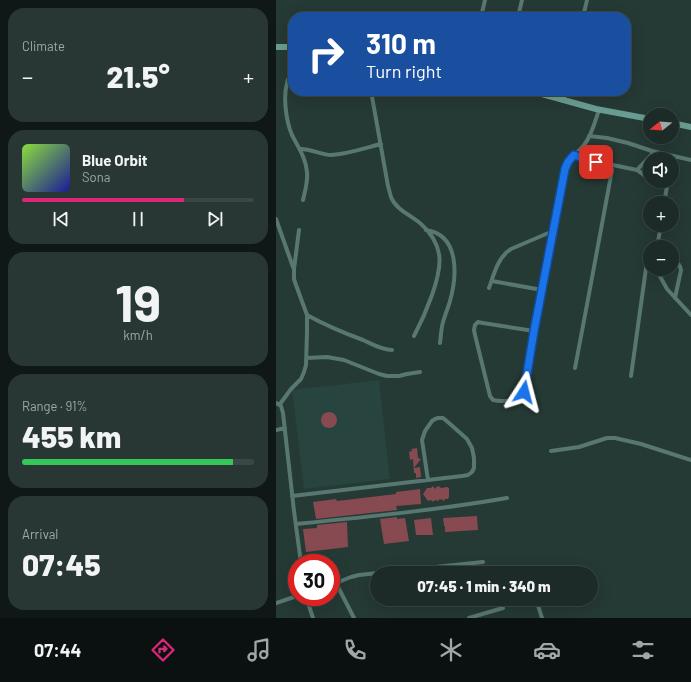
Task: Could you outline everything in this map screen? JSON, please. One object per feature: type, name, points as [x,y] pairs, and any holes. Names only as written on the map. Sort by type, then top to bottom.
[{"type":"street","points":[[482,12],[485,0]]},
{"type":"street","points":[[519,12],[522,0]]},
{"type":"street","points":[[584,12],[587,0]]},
{"type":"street","points":[[276,47],[288,47]]},
{"type":"street","points":[[288,79],[285,94],[286,114],[292,134],[304,158],[307,172],[307,183],[303,200]]},
{"type":"street","points":[[372,96],[388,186],[392,198],[399,208],[413,217],[435,240],[440,256],[436,282],[424,317],[414,336]]},
{"type":"street","points":[[547,96],[599,110],[643,118]]},
{"type":"street","points":[[563,101],[564,96]]},
{"type":"street","points":[[534,331],[478,322],[475,324],[475,335],[490,396],[493,400],[511,400],[524,394],[534,331],[565,169],[568,162],[585,144],[599,110]]},
{"type":"street","points":[[679,124],[691,127]]},
{"type":"street","points":[[589,136],[607,138],[656,152]]},
{"type":"street","points":[[300,149],[307,149],[330,155],[381,144]]},
{"type":"street","points":[[637,170],[652,154],[652,151]]},
{"type":"street","points":[[574,155],[588,160],[605,163],[610,165],[612,170],[575,368]]},
{"type":"street","points":[[679,157],[691,160]]},
{"type":"street","points":[[613,165],[637,170],[643,174]]},
{"type":"street","points":[[276,219],[294,269]]},
{"type":"street","points":[[299,230],[294,279],[307,315],[306,365],[301,379],[278,404],[282,408],[285,428],[300,554]]},
{"type":"street","points":[[426,230],[437,233],[443,237],[452,250],[454,260],[454,280],[450,301],[442,324],[440,343]]},
{"type":"street","points":[[489,288],[502,258],[506,253],[553,231]]},
{"type":"street","points":[[675,298],[681,270],[679,264]]},
{"type":"street","points":[[631,376],[645,276]]},
{"type":"street","points":[[660,276],[667,289],[691,315]]},
{"type":"street","points":[[492,281],[542,290]]},
{"type":"street","points":[[307,315],[337,330],[384,349],[392,350]]},
{"type":"street","points":[[306,358],[327,357],[344,360],[387,376],[420,372]]},
{"type":"street","points":[[292,496],[428,480],[462,476],[468,475],[474,468],[473,453],[470,445],[467,440],[443,418],[435,419],[422,436],[428,480]]},
{"type":"street","points":[[276,430],[285,428]]},
{"type":"street","points":[[551,452],[580,447],[607,438],[615,438],[641,444],[691,460]]},
{"type":"street","points":[[296,524],[458,506],[507,498]]},
{"type":"street","points":[[340,581],[360,575],[483,562]]},
{"type":"street","points":[[340,595],[354,618]]},
{"type":"street","points":[[276,603],[288,599]]},
{"type":"street","points":[[309,606],[313,618]]},
{"type":"street","points":[[538,606],[542,618]]},
{"type":"street","points":[[469,618],[503,608]]},
{"type":"shaded area","points":[[379,380],[390,479],[304,489],[292,390]]},
{"type":"building","points":[[329,412],[336,417],[337,420],[332,427],[329,428],[322,423],[321,420],[326,413]]},
{"type":"building","points":[[417,448],[418,458],[421,459],[414,468],[420,467],[421,477],[416,478],[416,473],[414,473],[413,459],[410,460],[409,452],[412,451],[411,449]]},
{"type":"building","points":[[433,486],[435,489],[437,486],[441,488],[449,488],[448,499],[445,499],[444,501],[440,499],[433,502],[431,500],[428,501],[423,494],[427,488],[431,488]]},
{"type":"building","points":[[420,489],[421,504],[396,506],[397,510],[316,519],[313,502],[336,499],[337,501],[396,494],[396,492]]},
{"type":"building","points":[[477,516],[478,530],[445,532],[443,518]]},
{"type":"building","points":[[397,517],[397,519],[405,518],[409,541],[384,544],[380,519]]},
{"type":"building","points":[[431,518],[433,535],[416,535],[414,520]]},
{"type":"building","points":[[347,522],[348,547],[306,552],[303,529],[317,528],[317,525]]},
{"type":"route","points":[[524,392],[565,169],[568,162],[574,155],[596,162]]}]
